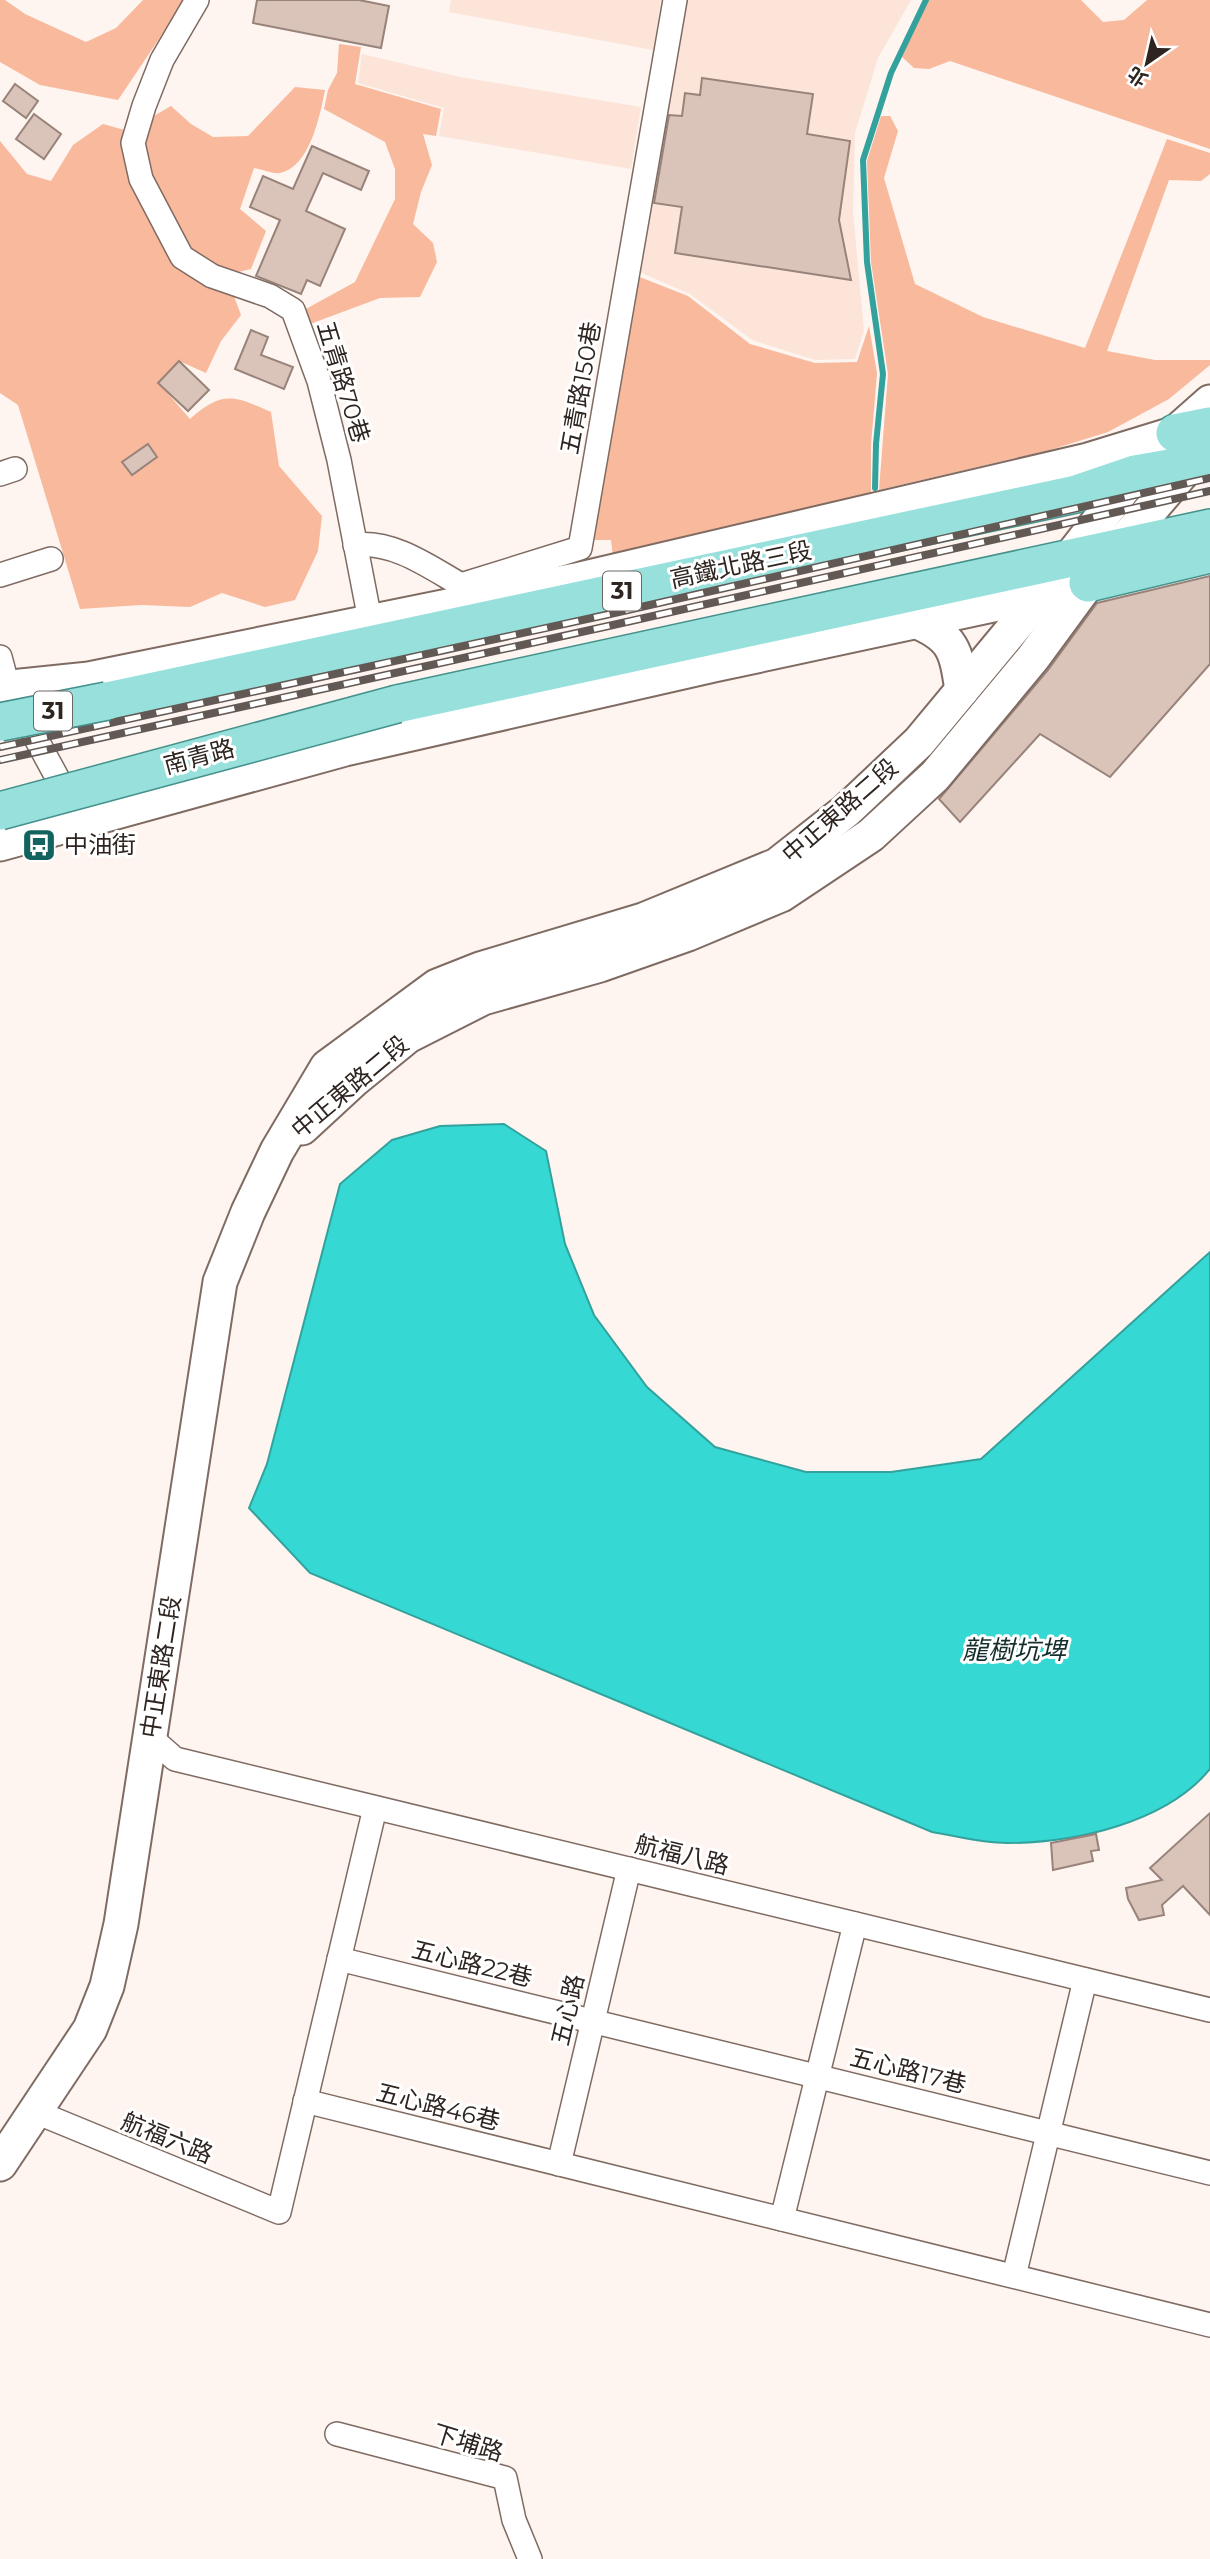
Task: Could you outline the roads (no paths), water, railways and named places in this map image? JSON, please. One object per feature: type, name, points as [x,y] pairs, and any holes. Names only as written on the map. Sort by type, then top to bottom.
[{"type":"main road","points":[[1120,546],[1198,446],[1210,402]]},
{"type":"main road","name":"高鐵北路三段","points":[[13,722],[1076,494],[1135,474],[1198,446]]},
{"type":"main road","name":"高鐵北路三段","points":[[370,621],[576,580],[1074,463],[1198,446]]},
{"type":"main road","name":"中正東路二段","points":[[277,1151],[354,1080],[408,1036],[483,998],[600,965],[688,934],[781,895],[871,835],[934,776],[1033,658],[1078,571],[1135,474]]},
{"type":"main road","points":[[915,621],[1041,595],[1120,546],[1210,528]]},
{"type":"main road","points":[[1078,571],[1210,554]]},
{"type":"main road","name":"南青路","points":[[0,811],[397,704],[832,611],[1078,571]]},
{"type":"main road","name":"中正東路二段","points":[[0,2164],[90,2029],[107,1986],[121,1924],[220,1282],[248,1212],[277,1151],[327,1067],[437,986],[480,969],[643,920],[777,865],[856,802],[919,742],[1041,595]]},
{"type":"main road","points":[[3,677],[54,683],[89,679],[370,621]]},
{"type":"main road","points":[[915,621],[932,628],[949,644],[957,657],[962,690]]},
{"type":"main road","name":"南青路","points":[[0,844],[345,749],[915,621]]},
{"type":"main road","points":[[13,722],[54,683]]},
{"type":"street","name":"五青路70巷","points":[[197,0],[162,60],[144,106],[134,143],[141,179],[182,257],[212,276],[270,296],[293,310],[319,381],[339,460],[370,621]]},
{"type":"street","name":"五青路150巷","points":[[355,545],[373,543],[411,556],[461,585],[580,548],[675,0]]},
{"type":"street","points":[[0,575],[51,559]]},
{"type":"street","points":[[3,677],[13,722],[81,821]]},
{"type":"street","name":"航福八路","points":[[150,1737],[175,1759],[1210,2010]]},
{"type":"street","points":[[305,2101],[375,1808]]},
{"type":"street","name":"五心路","points":[[559,2164],[629,1869]]},
{"type":"street","points":[[782,2219],[855,1924]]},
{"type":"street","name":"五心路22巷","points":[[339,1959],[593,2021]]},
{"type":"street","points":[[1014,2276],[1085,1980]]},
{"type":"street","name":"五心路17巷","points":[[593,2021],[1210,2173]]},
{"type":"street","name":"航福六路","points":[[36,2112],[279,2212],[305,2101]]},
{"type":"street","name":"五心路46巷","points":[[305,2101],[1210,2325]]},
{"type":"street","name":"下埔路","points":[[337,2434],[505,2478],[514,2520],[530,2559]]},
{"type":"water","name":"龍樹坑埤","points":[[504,1124],[546,1151],[565,1244],[594,1315],[647,1387],[715,1447],[806,1472],[891,1472],[981,1459],[1210,1252],[1210,1769],[1191,1788],[1169,1803],[1144,1816],[1089,1834],[1007,1843],[932,1832],[310,1573],[249,1508],[267,1464],[340,1184],[392,1140],[440,1126]]},
{"type":"waterway","points":[[875,488],[883,374],[867,262],[863,160],[891,73],[926,0]]},
{"type":"railway","points":[[0,747],[610,614],[1210,478]]},
{"type":"railway","points":[[0,760],[1210,491]]},
{"type":"place","name":"中油街","points":[[39,845]]}]
